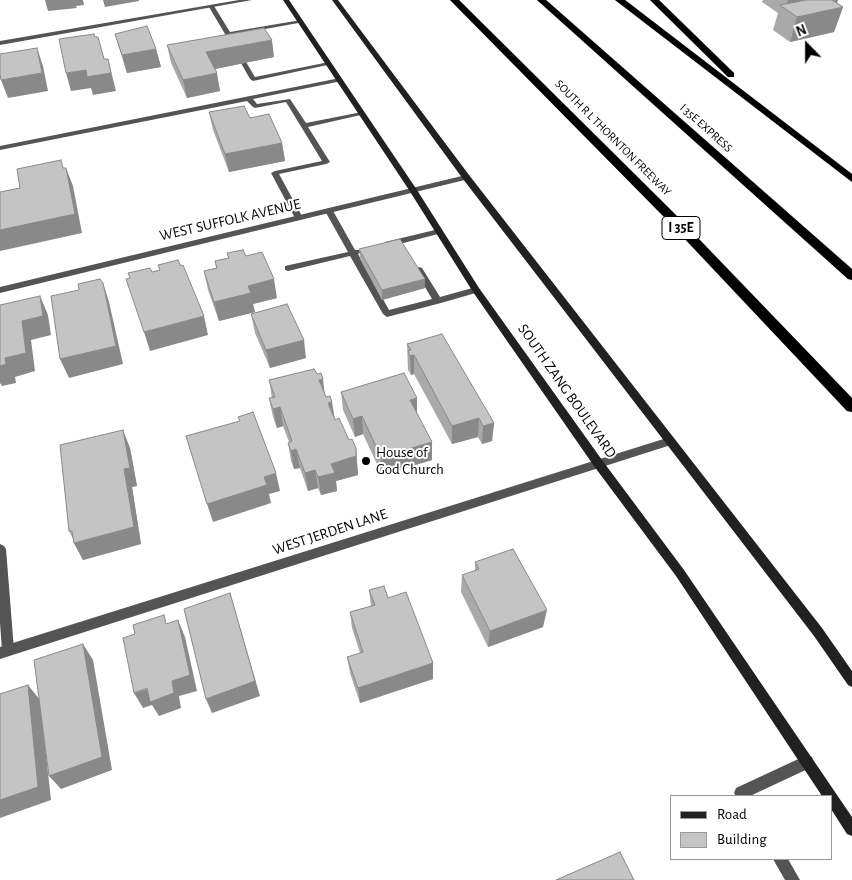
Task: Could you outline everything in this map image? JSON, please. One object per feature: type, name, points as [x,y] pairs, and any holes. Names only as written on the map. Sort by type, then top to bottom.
[{"type":"highway","name":"SOUTH R L THORNTON FREEWAY","points":[[454,0],[669,215],[852,407]]},
{"type":"highway","name":"I 35E EXPRESS","points":[[541,0],[852,276]]},
{"type":"highway","points":[[620,0],[852,179]]},
{"type":"highway","points":[[654,0],[778,122]]},
{"type":"main road","name":"SOUTH ZANG BOULEVARD","points":[[286,0],[413,190],[476,290],[598,463],[680,573],[829,795]]},
{"type":"main road","points":[[335,0],[466,177],[818,632],[852,681]]},
{"type":"main road","name":"SOUTH ZANG BOULEVARD","points":[[832,800],[852,829]]},
{"type":"street","points":[[0,43],[249,0]]},
{"type":"street","points":[[212,7],[233,42]]},
{"type":"street","points":[[228,34],[300,22]]},
{"type":"street","points":[[244,63],[253,79],[329,64]]},
{"type":"street","points":[[0,148],[340,80]]},
{"type":"street","points":[[249,98],[254,106],[288,100],[326,162],[275,172],[299,218]]},
{"type":"street","points":[[304,126],[362,114]]},
{"type":"street","name":"WEST SUFFOLK AVENUE","points":[[0,290],[466,177]]},
{"type":"street","points":[[330,211],[387,314],[476,290]]},
{"type":"street","points":[[288,268],[372,248],[404,245],[439,231]]},
{"type":"street","points":[[415,263],[438,301]]},
{"type":"street","name":"WEST JERDEN LANE","points":[[4,651],[670,441]]},
{"type":"street","points":[[0,550],[4,651]]},
{"type":"street","points":[[742,795],[741,793],[807,762]]},
{"type":"street","points":[[781,860],[793,880]]},
{"type":"building","points":[[806,0],[832,0],[843,7],[797,17],[780,5]]},
{"type":"building","points":[[147,26],[156,49],[122,55],[115,34]]},
{"type":"building","points":[[264,28],[272,40],[206,52],[217,73],[183,80],[167,45]]},
{"type":"building","points":[[94,34],[95,37],[98,37],[104,59],[108,59],[111,73],[87,77],[86,70],[66,73],[59,39]]},
{"type":"building","points":[[37,48],[42,73],[1,80],[0,54]]},
{"type":"building","points":[[244,106],[250,118],[269,114],[282,143],[225,154],[209,112]]},
{"type":"building","points":[[61,160],[63,168],[66,168],[75,214],[0,230],[0,192],[20,188],[17,169]]},
{"type":"building","points":[[400,239],[425,279],[382,290],[359,249]]},
{"type":"building","points":[[243,250],[246,256],[262,252],[274,279],[248,286],[251,293],[214,302],[204,271],[217,268],[215,261],[229,258],[227,253]]},
{"type":"building","points":[[178,260],[181,266],[183,265],[204,316],[144,332],[126,279],[130,278],[128,273],[150,268],[152,272],[160,270],[158,265]]},
{"type":"building","points":[[100,279],[103,283],[116,346],[60,359],[51,296],[79,290],[78,284]]},
{"type":"building","points":[[40,296],[43,316],[22,321],[26,353],[5,358],[6,364],[0,366],[0,305]]},
{"type":"building","points":[[287,304],[304,340],[266,350],[251,314]]},
{"type":"building","points":[[442,334],[494,423],[483,426],[479,418],[452,426],[414,355],[410,356],[408,351],[411,350],[407,344]]},
{"type":"building","points":[[314,369],[317,374],[321,373],[323,379],[319,380],[326,397],[330,396],[332,402],[328,403],[335,420],[339,418],[349,440],[352,439],[356,448],[356,456],[331,464],[335,473],[318,477],[315,470],[305,473],[296,449],[291,451],[288,443],[292,441],[280,407],[273,409],[269,398],[275,397],[269,380]]},
{"type":"building","points":[[404,373],[417,398],[410,400],[432,442],[381,457],[362,416],[353,419],[341,392]]},
{"type":"building","points":[[253,412],[276,473],[264,477],[267,485],[207,504],[186,436],[240,421],[238,417]]},
{"type":"building","points":[[123,430],[130,468],[124,469],[134,527],[74,543],[72,531],[69,531],[60,445]]},
{"type":"building","points":[[513,549],[547,610],[490,631],[462,575],[479,569],[475,562]]},
{"type":"building","points":[[384,586],[388,598],[406,592],[433,663],[358,688],[347,657],[363,652],[350,612],[375,605],[369,590]]},
{"type":"building","points":[[230,593],[255,681],[206,699],[184,609]]},
{"type":"building","points":[[164,615],[166,624],[178,620],[190,675],[172,681],[174,693],[150,702],[147,688],[134,693],[123,638],[135,634],[133,625]]},
{"type":"building","points":[[83,644],[102,757],[49,776],[34,660]]},
{"type":"building","points":[[28,685],[38,787],[0,800],[0,694]]},
{"type":"building","points":[[620,852],[634,880],[556,880]]},
{"type":"place","name":"House of God Church","points":[[366,461]]}]
